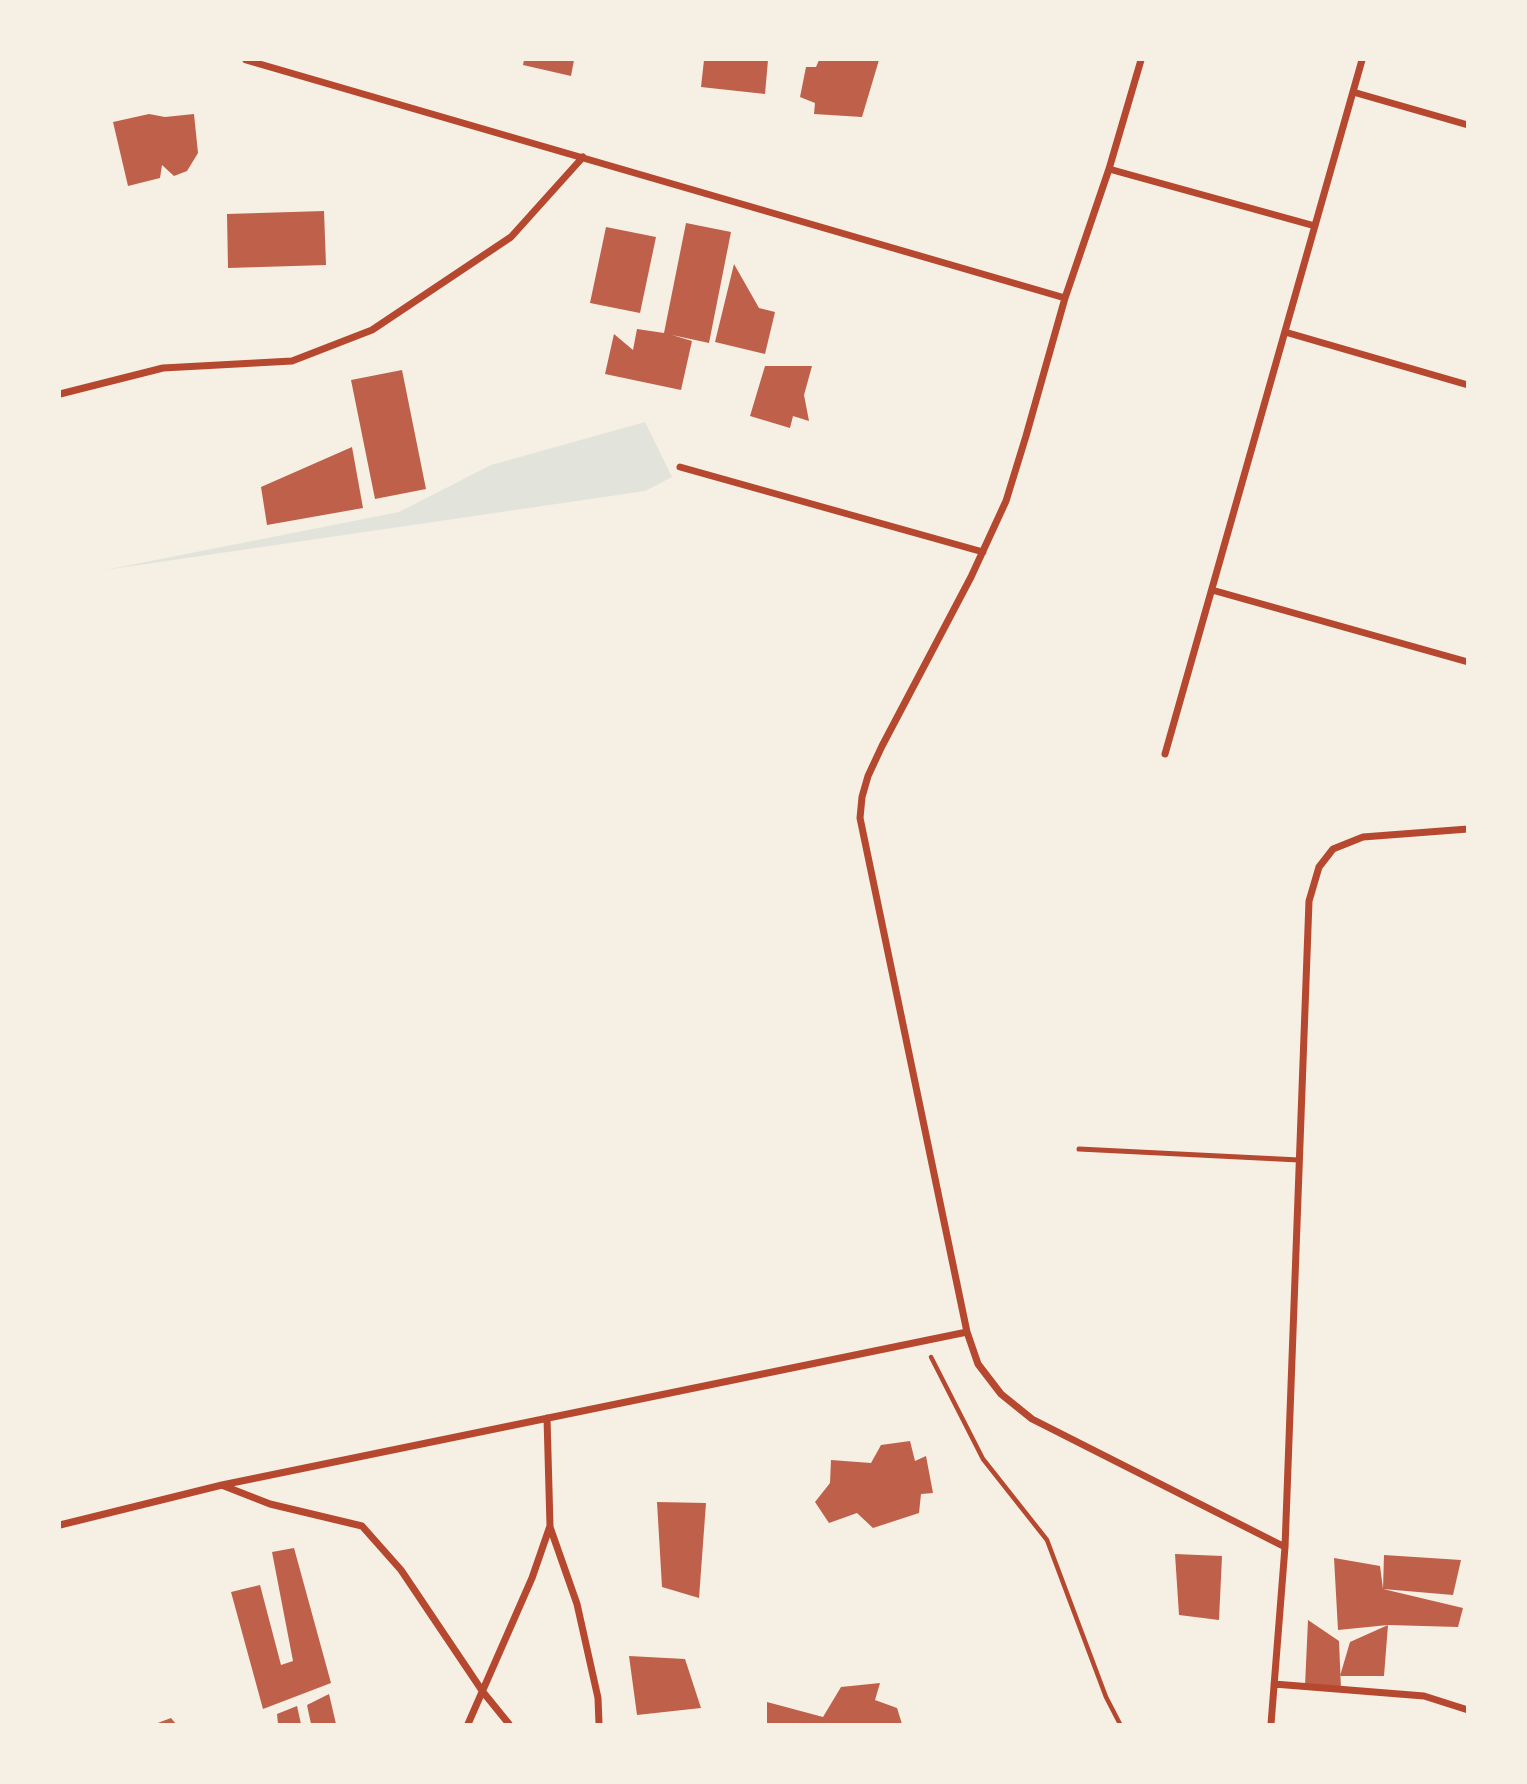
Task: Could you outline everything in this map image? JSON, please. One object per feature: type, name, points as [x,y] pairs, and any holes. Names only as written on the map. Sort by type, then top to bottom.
[{"type":"street","points":[[246,60],[1065,298]]},
{"type":"street","points":[[1141,60],[1110,169],[1065,298],[1006,501],[983,552],[873,766],[862,797],[860,818],[967,1332],[978,1364],[1001,1394],[1032,1419],[1285,1547]]},
{"type":"street","points":[[1166,754],[1362,60]]},
{"type":"street","points":[[1353,92],[1468,125]]},
{"type":"street","points":[[60,394],[163,368],[292,361],[372,330],[511,237],[583,157]]},
{"type":"street","points":[[1110,169],[1315,226]]},
{"type":"street","points":[[1285,332],[1468,385]]},
{"type":"street","points":[[680,467],[983,552]]},
{"type":"street","points":[[1212,590],[1468,662]]},
{"type":"street","points":[[1271,1724],[1285,1547],[1309,901],[1319,867],[1333,849],[1363,837],[1468,829]]},
{"type":"street","points":[[60,1525],[222,1485],[967,1332]]},
{"type":"street","points":[[547,1418],[550,1527],[577,1605],[598,1698],[599,1724]]},
{"type":"street","points":[[222,1485],[270,1504],[362,1526],[401,1570],[483,1692],[509,1724]]},
{"type":"street","points":[[468,1724],[532,1578],[550,1527]]},
{"type":"street","points":[[1274,1684],[1424,1696],[1468,1710]]},
{"type":"lane","points":[[1079,1149],[1299,1160]]},
{"type":"path","points":[[923,1340],[983,1460],[1047,1541],[1106,1697],[1120,1724]]},
{"type":"shaded area","points":[[645,422],[672,477],[645,491],[105,570],[399,512],[491,465]]},
{"type":"building","points":[[524,60],[574,60],[571,76],[523,65]]},
{"type":"building","points":[[704,60],[768,60],[765,94],[701,87]]},
{"type":"building","points":[[819,60],[879,60],[862,117],[814,114],[815,103],[800,97],[806,67],[816,67]]},
{"type":"building","points":[[149,114],[165,117],[194,114],[198,153],[187,171],[174,176],[162,165],[160,178],[128,186],[113,122]]},
{"type":"building","points":[[324,211],[326,265],[228,268],[227,214]]},
{"type":"building","points":[[686,223],[731,232],[709,343],[672,335],[692,341],[681,390],[605,374],[614,334],[633,350],[637,329],[664,333]]},
{"type":"building","points":[[606,227],[656,237],[640,313],[590,303]]},
{"type":"building","points":[[734,264],[759,308],[775,312],[765,354],[715,342]]},
{"type":"building","points":[[765,366],[812,366],[804,395],[809,421],[793,416],[790,428],[750,416]]},
{"type":"building","points":[[402,370],[426,489],[375,499],[351,380]]},
{"type":"building","points":[[352,447],[363,508],[267,525],[261,487]]},
{"type":"building","points":[[910,1441],[915,1461],[926,1456],[933,1493],[921,1494],[919,1513],[873,1528],[857,1513],[829,1523],[815,1502],[830,1483],[831,1460],[871,1463],[881,1445]]},
{"type":"building","points":[[657,1502],[706,1503],[699,1598],[662,1587]]},
{"type":"building","points":[[294,1548],[331,1683],[263,1709],[231,1592],[260,1585],[281,1665],[293,1661],[272,1552]]},
{"type":"building","points":[[1175,1554],[1222,1556],[1219,1620],[1179,1615]]},
{"type":"building","points":[[1384,1555],[1461,1560],[1453,1595],[1383,1589]]},
{"type":"building","points":[[1334,1558],[1380,1566],[1383,1589],[1463,1608],[1458,1627],[1388,1625],[1338,1630]]},
{"type":"building","points":[[1308,1620],[1339,1641],[1341,1689],[1305,1686]]},
{"type":"building","points":[[1388,1625],[1384,1676],[1340,1676],[1350,1642]]},
{"type":"building","points":[[629,1656],[685,1659],[701,1708],[637,1715]]},
{"type":"building","points":[[880,1683],[875,1700],[897,1708],[902,1724],[767,1724],[767,1702],[823,1717],[841,1687]]},
{"type":"building","points":[[329,1694],[336,1724],[311,1724],[307,1705]]},
{"type":"building","points":[[297,1706],[301,1724],[278,1724],[277,1714]]},
{"type":"building","points":[[171,1718],[176,1724],[155,1724]]}]
